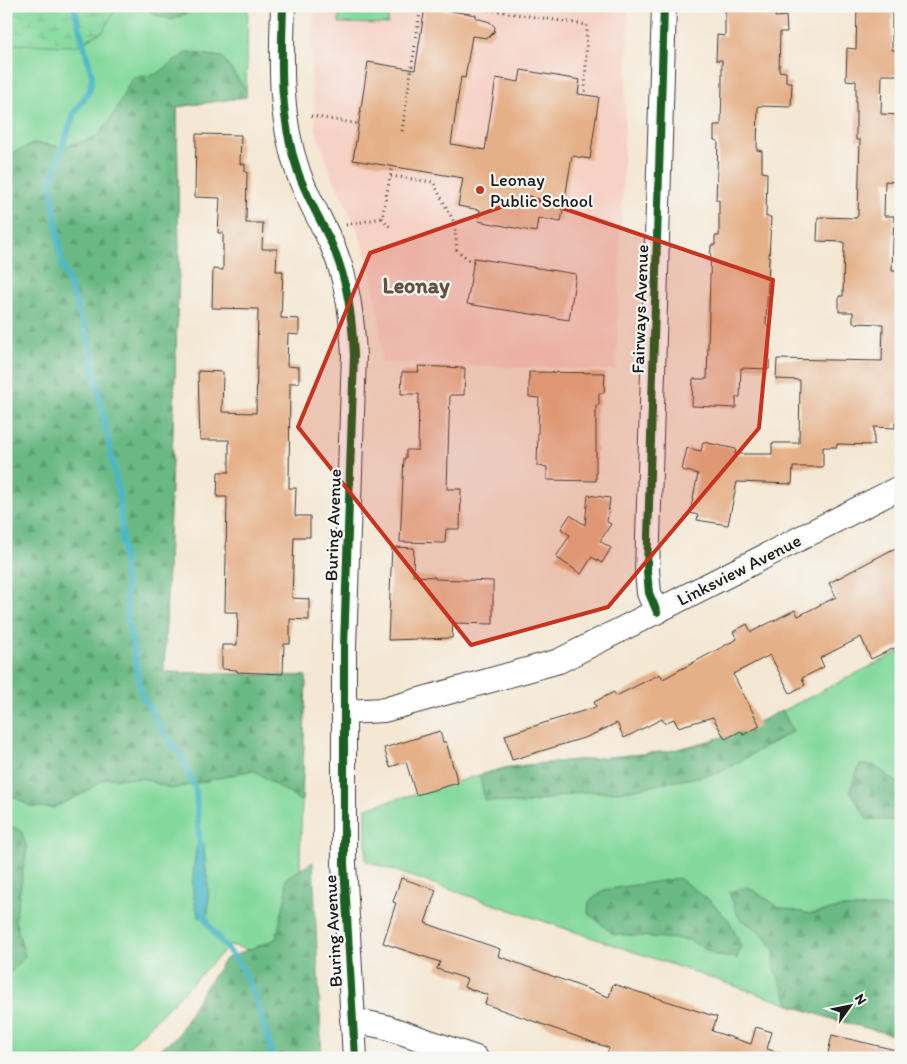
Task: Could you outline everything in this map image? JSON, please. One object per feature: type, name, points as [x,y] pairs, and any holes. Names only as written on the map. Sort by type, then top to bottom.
[{"type":"street","name":"Buring Avenue","points":[[283,6],[280,80],[288,138],[304,188],[340,264],[348,296],[353,332],[354,355],[344,646],[346,712],[344,864],[355,1058]]},
{"type":"street","name":"Fairways Avenue","points":[[656,612],[649,593],[647,571],[664,6]]},
{"type":"street","name":"Linksview Avenue","points":[[346,712],[384,710],[559,661],[901,487]]},
{"type":"street","points":[[352,1020],[386,1027],[476,1058]]},
{"type":"path","points":[[402,131],[421,6]]},
{"type":"path","points":[[464,6],[587,25],[585,95]]},
{"type":"path","points":[[311,116],[359,124]]},
{"type":"path","points":[[382,218],[392,167]]},
{"type":"path","points":[[391,176],[433,182],[454,222],[457,250],[469,260],[474,261]]},
{"type":"path","points":[[355,224],[382,218]]},
{"type":"path","points":[[382,218],[390,227]]},
{"type":"highlighted area","points":[[530,197],[773,280],[759,428],[608,607],[471,645],[298,427],[370,253]]},
{"type":"shaded area","name":"Leonay Public School","points":[[314,6],[629,6],[616,370],[382,363],[380,323],[369,263],[357,228],[331,174],[316,130],[311,80]]},
{"type":"green space","points":[[6,6],[248,6],[246,97],[177,107],[179,267],[164,672],[306,676],[300,861],[307,966],[230,945],[118,1058],[6,1058]]},
{"type":"green space","points":[[6,6],[117,6],[103,31],[76,46],[16,44],[6,49]]},
{"type":"green space","points":[[143,6],[201,6],[172,20],[154,14]]},
{"type":"green space","points":[[339,6],[388,6],[388,24],[339,23]]},
{"type":"green space","points":[[187,52],[222,57],[246,90],[246,97],[177,107],[179,267],[164,672],[306,676],[302,802],[253,770],[172,789],[145,779],[106,778],[80,795],[53,808],[32,807],[12,796],[6,787],[6,156],[35,143],[61,147],[97,138],[116,110],[132,78],[157,74]]},
{"type":"green space","points":[[901,651],[901,1037],[832,1019],[366,861],[366,808],[507,767],[670,751],[738,733]]},
{"type":"green space","points":[[782,710],[793,731],[719,773],[619,792],[580,792],[523,804],[484,800],[480,775],[526,765],[645,754],[698,745],[755,724]]},
{"type":"green space","points":[[860,765],[874,765],[901,786],[901,821],[867,819],[850,790]]},
{"type":"green space","points":[[6,823],[21,831],[27,848],[15,920],[25,956],[10,973],[6,973]]},
{"type":"green space","points":[[313,862],[322,1058],[146,1058],[177,1037],[199,997],[225,959],[276,939],[286,895],[286,878]]},
{"type":"green space","points":[[679,878],[710,901],[729,920],[741,946],[737,958],[717,956],[689,940],[613,934],[588,913],[589,902],[604,890]]},
{"type":"green space","points":[[748,887],[779,907],[810,914],[841,908],[884,907],[901,909],[901,1037],[832,1019],[790,1005],[775,970],[774,949],[762,933],[739,918],[729,892]]},
{"type":"water","points":[[197,845],[204,845],[208,896],[208,913],[200,918],[193,891],[193,873]]},
{"type":"building","points":[[725,6],[776,6],[775,17],[786,16],[787,32],[780,32],[779,71],[786,72],[786,82],[792,82],[791,107],[758,106],[757,150],[762,151],[762,172],[767,173],[766,217],[771,217],[766,325],[770,326],[769,369],[741,368],[740,397],[736,397],[736,408],[692,406],[693,379],[707,379],[711,245],[715,245],[715,236],[719,236],[719,200],[716,200],[718,141],[714,140],[714,125],[721,125],[722,60],[716,60],[717,35],[725,36]]},
{"type":"building","points":[[857,6],[892,6],[892,50],[901,50],[901,75],[882,75],[881,114],[900,115],[901,117],[901,182],[885,181],[884,216],[894,216],[892,271],[901,271],[901,423],[895,423],[895,428],[874,427],[874,445],[837,444],[837,447],[823,447],[823,467],[793,467],[792,484],[737,482],[728,525],[697,520],[698,515],[690,513],[698,474],[682,470],[687,448],[701,451],[703,442],[736,449],[735,454],[772,454],[772,443],[799,443],[800,380],[776,379],[777,359],[882,361],[883,324],[853,323],[853,312],[839,312],[839,296],[843,296],[844,242],[817,241],[818,217],[856,218],[858,215],[860,140],[856,140],[856,81],[846,80],[847,48],[856,49]]},
{"type":"building","points":[[425,7],[476,15],[476,18],[490,22],[495,27],[494,32],[488,38],[472,36],[465,78],[461,77],[451,144],[485,150],[496,78],[519,82],[521,70],[580,80],[578,94],[599,97],[590,159],[572,156],[561,222],[538,218],[536,232],[478,221],[480,210],[458,206],[463,178],[353,160],[368,62],[415,70]]},
{"type":"building","points":[[196,134],[241,135],[240,164],[245,164],[245,172],[247,172],[246,223],[263,223],[262,249],[277,249],[276,271],[283,271],[281,318],[299,319],[299,335],[288,334],[287,366],[299,367],[299,383],[290,383],[289,488],[296,488],[295,516],[310,516],[310,537],[294,537],[292,598],[309,599],[309,620],[290,619],[290,644],[284,644],[283,674],[237,672],[237,670],[222,669],[222,645],[237,645],[238,612],[225,612],[227,497],[217,497],[218,472],[229,472],[229,440],[200,440],[198,371],[223,372],[222,412],[256,413],[258,309],[212,308],[213,269],[223,270],[223,233],[218,233],[220,198],[195,197]]},
{"type":"building","points":[[474,258],[576,274],[569,320],[467,304]]},
{"type":"building","points":[[418,366],[465,368],[464,395],[450,395],[449,420],[447,489],[461,489],[460,529],[446,529],[445,543],[400,542],[404,458],[406,458],[406,450],[418,450],[419,394],[401,394],[402,372],[419,372]]},
{"type":"building","points":[[529,372],[605,373],[604,393],[599,393],[599,405],[596,405],[596,481],[547,480],[547,467],[537,466],[539,398],[529,397]]},
{"type":"building","points":[[588,495],[610,498],[607,522],[611,524],[600,541],[611,548],[602,563],[592,557],[581,574],[556,557],[570,535],[561,529],[570,515],[585,525]]},
{"type":"building","points":[[901,545],[901,645],[871,659],[861,637],[820,658],[824,667],[802,678],[805,685],[790,693],[770,655],[733,674],[760,726],[743,735],[741,731],[725,739],[713,717],[678,727],[674,719],[664,723],[662,719],[624,738],[617,723],[587,737],[512,760],[505,735],[596,707],[594,702],[614,692],[616,696],[660,674],[663,679],[737,639],[733,632],[747,624],[751,632],[795,610],[798,616],[836,597],[829,583]]},
{"type":"building","points":[[392,547],[414,548],[413,576],[435,577],[435,579],[493,581],[493,624],[453,623],[452,638],[388,640]]},
{"type":"building","points":[[440,731],[443,742],[446,742],[458,783],[416,795],[406,762],[390,767],[384,748]]},
{"type":"building","points":[[401,878],[436,890],[425,923],[500,949],[498,956],[609,997],[613,984],[717,1017],[712,1031],[751,1044],[756,1027],[772,1032],[767,1049],[784,1054],[784,1058],[621,1058],[607,1053],[609,1048],[485,1004],[488,995],[464,987],[467,979],[437,969],[440,962],[383,943],[396,903],[393,902]]},
{"type":"building","points":[[832,1035],[900,1051],[899,1058],[827,1058]]},
{"type":"waterway","points":[[74,7],[92,76],[90,90],[74,113],[51,181],[61,261],[87,335],[119,494],[128,621],[142,696],[167,738],[182,757],[196,791],[200,852]]},
{"type":"waterway","points":[[203,910],[210,927],[238,962],[253,991],[273,1058]]},
{"type":"cycle path","points":[[283,6],[282,69],[287,131],[298,172],[333,247],[342,273],[348,300],[354,355],[344,647],[344,864],[355,1058]]},
{"type":"cycle path","points":[[657,612],[649,593],[647,571],[664,6]]},
{"type":"place","name":"Leonay Public School","points":[[480,190]]},
{"type":"district","name":"Leonay","points":[[416,285]]}]
